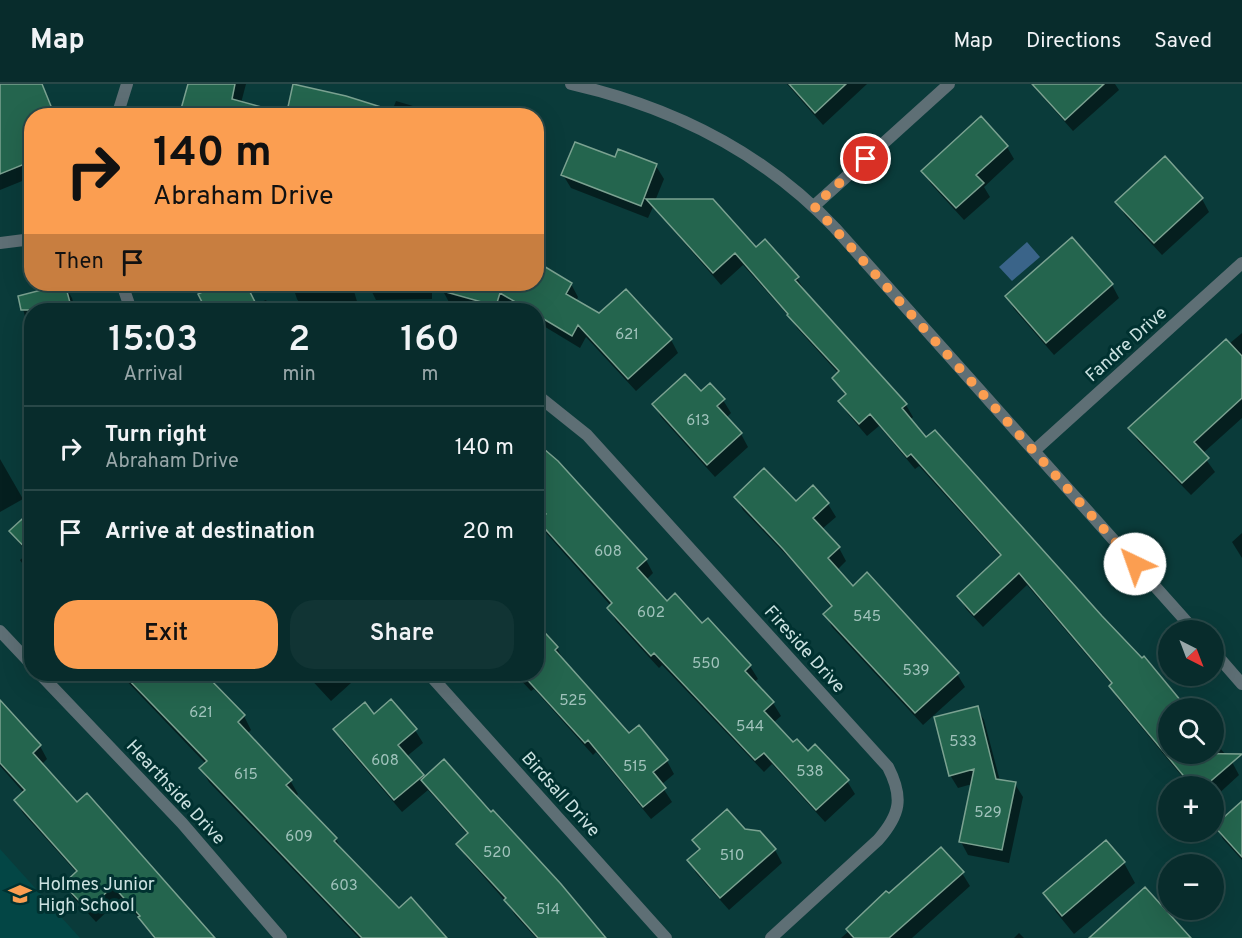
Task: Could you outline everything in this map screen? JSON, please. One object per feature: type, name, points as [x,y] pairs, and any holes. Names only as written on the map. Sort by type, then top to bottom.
[{"type":"street","points":[[120,108],[127,84]]},
{"type":"street","points":[[814,206],[949,84]]},
{"type":"street","points":[[576,85],[625,97],[700,128],[734,146],[765,167],[814,206],[1185,620]]},
{"type":"street","points":[[0,243],[24,240]]},
{"type":"street","name":"Fandre Drive","points":[[1034,451],[1242,263]]},
{"type":"street","name":"Fireside Drive","points":[[544,401],[587,435],[888,767],[896,782],[898,801],[896,816],[888,829],[771,938]]},
{"type":"street","points":[[0,631],[24,656]]},
{"type":"street","points":[[1224,663],[1242,684]]},
{"type":"street","name":"Hearthside Drive","points":[[47,681],[182,823],[281,938]]},
{"type":"street","name":"Birdsall Drive","points":[[435,681],[666,938]]},
{"type":"shaded area","points":[[1027,242],[1040,257],[1012,281],[999,267]]},
{"type":"shaded area","name":"Holmes Junior High School","points":[[0,849],[80,938],[0,938]]},
{"type":"building","points":[[0,84],[42,84],[52,108],[24,108],[24,164],[0,174]]},
{"type":"building","points":[[188,84],[235,84],[232,99],[266,108],[181,108]]},
{"type":"building","points":[[293,84],[346,96],[384,108],[288,108]]},
{"type":"building","points":[[789,84],[846,84],[815,113]]},
{"type":"building","points":[[1032,84],[1104,84],[1065,120]]},
{"type":"building","points":[[981,116],[1008,146],[976,175],[984,183],[956,208],[921,171]]},
{"type":"building","points":[[575,142],[615,157],[618,149],[657,164],[641,206],[561,175]]},
{"type":"building","points":[[1165,156],[1203,198],[1154,243],[1115,202]]},
{"type":"building","points":[[646,199],[713,199],[756,247],[765,239],[799,277],[795,280],[907,404],[902,408],[926,437],[935,430],[1102,616],[1142,658],[1144,656],[1158,673],[1158,686],[1169,686],[1179,698],[1158,698],[1158,745],[1109,686],[1112,683],[1019,573],[974,615],[957,596],[1001,555],[911,454],[907,457],[870,414],[859,424],[838,401],[846,394],[832,378],[839,371],[787,315],[735,253],[713,273]]},
{"type":"building","points":[[1072,237],[1113,284],[1046,343],[1005,296]]},
{"type":"building","points":[[544,266],[572,283],[566,294],[599,313],[626,289],[672,339],[628,379],[578,325],[572,336],[544,319],[544,303],[517,303],[500,293],[497,303],[485,303],[442,291],[544,291]]},
{"type":"building","points":[[38,291],[67,291],[70,303],[24,303],[24,310],[21,310],[18,296]]},
{"type":"building","points":[[205,291],[250,291],[256,303],[202,303],[198,294]]},
{"type":"building","points":[[1226,339],[1242,356],[1242,398],[1194,442],[1209,458],[1182,483],[1128,428]]},
{"type":"building","points":[[685,374],[701,391],[710,383],[725,399],[717,406],[742,433],[707,465],[652,404]]},
{"type":"building","points":[[544,449],[558,461],[647,559],[637,568],[667,601],[675,593],[702,623],[708,618],[751,665],[745,671],[774,702],[764,711],[793,742],[797,739],[808,751],[815,744],[849,780],[816,810],[764,753],[755,760],[654,653],[651,656],[607,608],[612,603],[544,528],[546,514],[544,512]]},
{"type":"building","points":[[764,468],[796,501],[813,485],[829,503],[813,518],[840,547],[828,558],[853,586],[867,572],[959,673],[915,713],[823,614],[832,606],[734,497]]},
{"type":"building","points":[[24,517],[24,547],[9,531]]},
{"type":"building","points":[[544,632],[558,647],[555,650],[629,733],[639,725],[668,760],[653,772],[666,788],[643,807],[588,740],[585,743],[528,681],[544,681]]},
{"type":"building","points":[[130,681],[212,681],[245,715],[238,722],[292,780],[286,785],[337,838],[334,841],[399,908],[411,897],[447,938],[362,938],[199,768],[207,761]]},
{"type":"building","points":[[391,699],[417,729],[398,745],[424,775],[394,800],[333,729],[365,702],[374,714]]},
{"type":"building","points":[[0,700],[41,745],[33,753],[77,802],[87,793],[215,938],[155,938],[138,917],[140,916],[113,886],[88,910],[63,884],[77,871],[14,800],[25,790],[0,763]]},
{"type":"building","points":[[978,706],[996,779],[1016,782],[1002,850],[959,842],[974,769],[949,776],[934,717]]},
{"type":"building","points":[[1224,754],[1242,754],[1217,776],[1184,776],[1174,764],[1224,764]]},
{"type":"building","points":[[444,759],[491,812],[493,810],[561,884],[606,938],[538,938],[504,900],[506,898],[456,844],[468,833],[421,780]]},
{"type":"building","points":[[1242,801],[1242,857],[1224,837],[1224,817]]},
{"type":"building","points":[[727,809],[745,829],[760,831],[776,849],[720,898],[687,860],[700,849],[692,840]]},
{"type":"building","points":[[1106,840],[1125,862],[1062,916],[1043,893]]},
{"type":"building","points":[[941,847],[964,872],[889,938],[854,938],[846,929],[886,891],[889,893]]},
{"type":"building","points":[[1145,887],[1158,901],[1158,920],[1175,920],[1191,938],[1089,938]]},
{"type":"place","name":"Holmes Junior High School","points":[[20,894]]},
{"type":"route","points":[[866,159],[814,206],[1135,564]]}]
